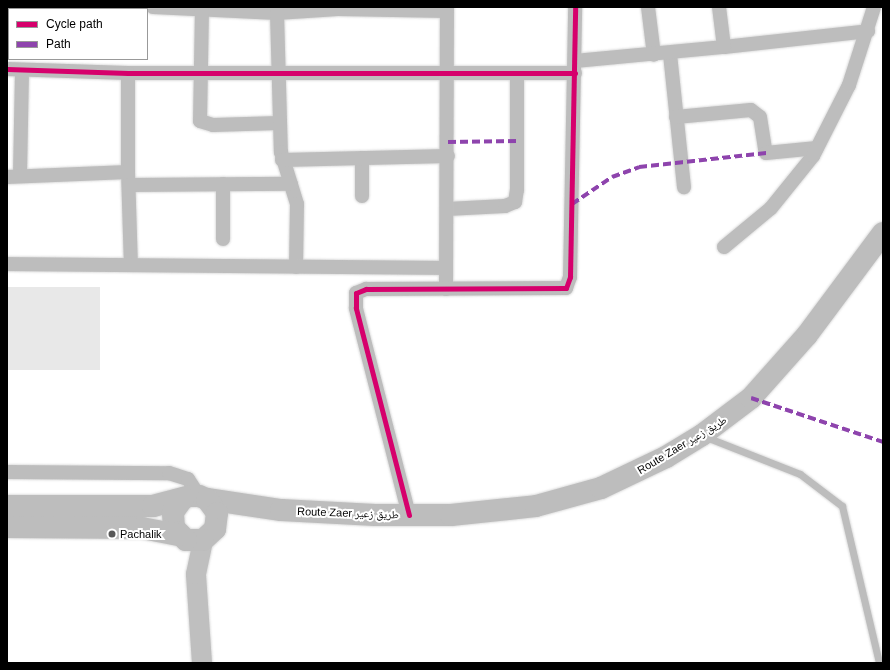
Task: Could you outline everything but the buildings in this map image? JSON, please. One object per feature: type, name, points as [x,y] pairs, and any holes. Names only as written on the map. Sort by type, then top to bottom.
[{"type":"main road","name":"Route Zaer طريق زعير","points":[[7,506],[153,506],[196,498],[281,510],[409,515],[482,513],[536,506],[578,495],[646,468],[702,435],[751,398],[787,359],[883,233]]},
{"type":"main road","points":[[196,536],[172,520],[173,512],[196,498],[217,513],[196,536],[196,574],[202,663]]},
{"type":"main road","name":"Route Zaer طريق زعير","points":[[196,536],[247,516],[281,510]]},
{"type":"main road","points":[[7,527],[142,528],[196,536]]},
{"type":"street","points":[[153,7],[202,8],[277,13],[299,9],[338,8],[447,9],[448,156],[446,289]]},
{"type":"street","points":[[409,515],[355,299],[356,293],[366,289],[566,288],[570,277],[575,67],[574,7]]},
{"type":"street","points":[[648,7],[654,55]]},
{"type":"street","points":[[719,7],[724,47]]},
{"type":"street","points":[[724,247],[785,194],[817,148],[849,85],[868,31],[874,7]]},
{"type":"street","points":[[202,8],[199,116],[203,124],[279,123]]},
{"type":"street","points":[[277,13],[279,123],[282,160],[291,184],[296,204],[296,267]]},
{"type":"street","points":[[7,69],[128,73],[277,72],[447,75],[517,74],[654,55],[868,31]]},
{"type":"street","points":[[670,54],[684,187]]},
{"type":"street","points":[[22,70],[13,176],[128,178],[224,184],[291,184]]},
{"type":"street","points":[[128,73],[128,178],[131,265]]},
{"type":"street","points":[[447,209],[504,206],[515,202],[517,190],[517,74]]},
{"type":"street","points":[[676,116],[751,110],[760,117],[766,153],[817,148]]},
{"type":"street","points":[[282,160],[448,156]]},
{"type":"street","points":[[362,158],[362,196]]},
{"type":"street","points":[[223,239],[224,184]]},
{"type":"street","points":[[7,264],[446,268]]},
{"type":"street","points":[[7,472],[169,473],[188,479],[196,498]]},
{"type":"lane","points":[[702,435],[800,474],[842,506],[879,663]]},
{"type":"shaded area","points":[[7,287],[100,287],[100,370],[7,370]]},
{"type":"marked path","points":[[448,142],[517,141]]},
{"type":"marked path","points":[[572,204],[612,177],[639,167],[766,153]]},
{"type":"marked path","points":[[751,398],[883,442]]},
{"type":"cycle path","points":[[409,515],[356,308],[356,293],[366,289],[566,288],[570,277],[575,7]]},
{"type":"cycle path","points":[[7,69],[128,73],[575,73]]},
{"type":"place","name":"Pachalik","points":[[112,534]]}]
